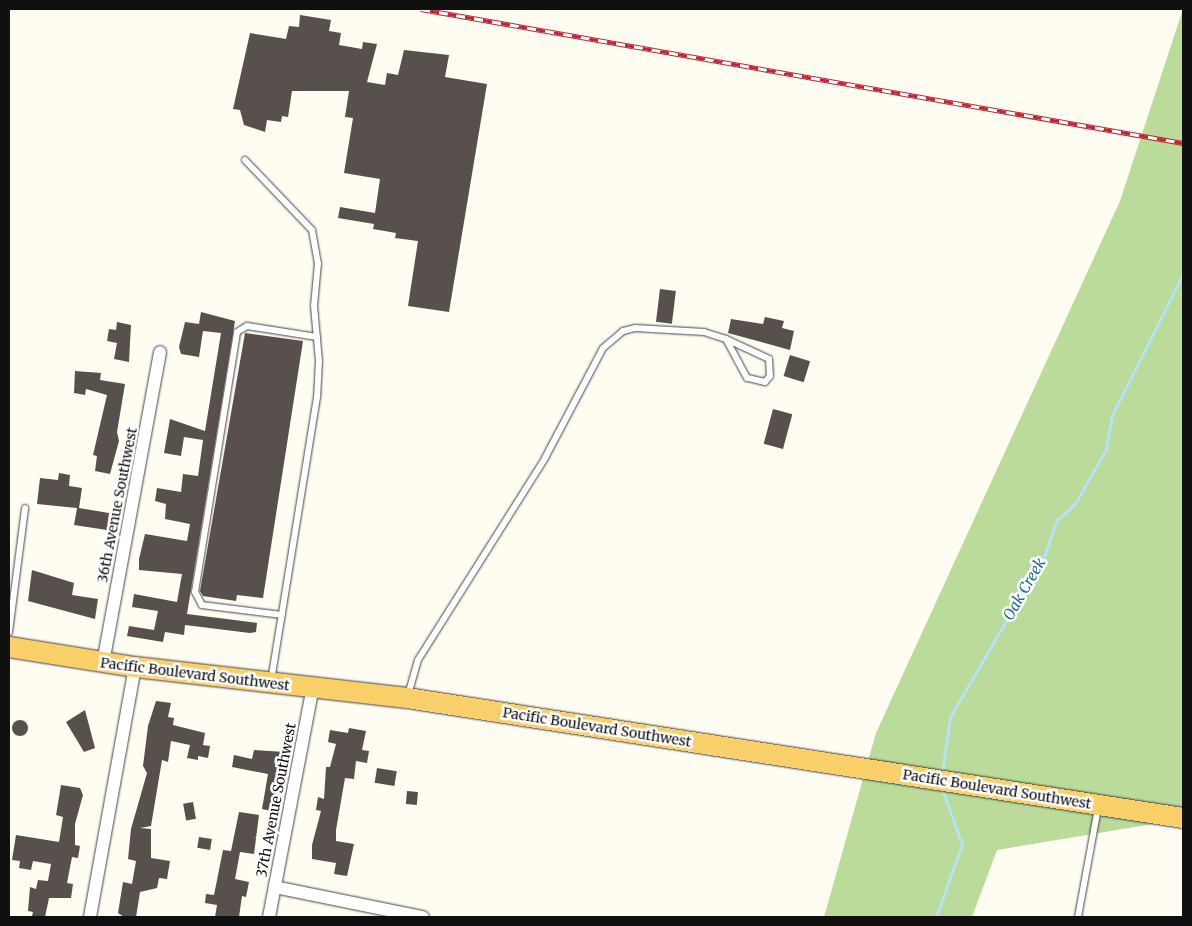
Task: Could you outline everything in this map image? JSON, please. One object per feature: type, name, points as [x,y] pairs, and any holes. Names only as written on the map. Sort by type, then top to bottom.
[{"type":"main road","name":"Pacific Boulevard Southwest","points":[[9,647],[102,663],[270,684],[407,698],[1183,818]]},
{"type":"street","name":"36th Avenue Southwest","points":[[102,663],[160,352]]},
{"type":"street","points":[[90,917],[135,667]]},
{"type":"street","name":"37th Avenue Southwest","points":[[270,917],[313,688]]},
{"type":"street","points":[[275,887],[423,917]]},
{"type":"lane","points":[[245,160],[312,230],[318,263],[314,306],[317,337],[317,397],[270,684]]},
{"type":"lane","points":[[282,616],[202,605],[195,592],[237,332],[247,326],[317,337]]},
{"type":"lane","points":[[407,698],[418,660],[545,458],[603,348],[623,331],[635,328],[704,332],[726,339],[768,359],[770,371],[765,382],[747,378],[726,339]]},
{"type":"lane","points":[[9,632],[25,508]]},
{"type":"lane","points":[[1078,917],[1099,805]]},
{"type":"green space","points":[[1183,9],[1183,819],[997,850],[972,917],[824,917],[876,733],[1120,201]]},
{"type":"building","points":[[300,15],[331,20],[329,31],[341,33],[339,45],[362,49],[363,42],[377,44],[367,82],[385,85],[387,73],[398,75],[404,50],[449,55],[445,77],[487,84],[449,312],[408,306],[418,241],[395,238],[396,233],[373,229],[374,224],[338,218],[340,207],[375,213],[380,179],[344,173],[353,118],[345,117],[349,91],[292,91],[288,117],[282,116],[281,122],[267,120],[265,132],[244,125],[240,110],[233,109],[250,33],[286,39],[289,26],[299,27]]},
{"type":"building","points":[[660,289],[676,291],[672,324],[656,322]]},
{"type":"building","points":[[201,312],[235,321],[187,614],[257,623],[256,632],[250,633],[185,625],[184,635],[165,632],[163,642],[127,636],[129,626],[154,630],[158,611],[132,607],[134,594],[177,602],[182,574],[139,570],[139,559],[145,534],[187,541],[190,524],[165,519],[166,504],[155,501],[157,488],[181,492],[183,474],[198,476],[203,440],[184,437],[181,456],[164,453],[170,419],[205,431],[221,333],[203,331],[199,357],[181,354],[179,347],[185,322],[199,324]]},
{"type":"building","points":[[765,317],[784,321],[782,328],[794,331],[790,350],[728,333],[731,319],[763,324]]},
{"type":"building","points":[[117,322],[131,325],[129,362],[114,359],[117,343],[107,341],[109,329],[116,330]]},
{"type":"building","points":[[245,333],[303,341],[263,598],[237,595],[236,601],[203,596],[200,591]]},
{"type":"building","points":[[790,355],[810,361],[804,382],[784,376]]},
{"type":"building","points":[[75,371],[101,373],[100,380],[125,384],[117,432],[119,441],[110,474],[95,471],[97,456],[93,455],[107,395],[86,389],[85,395],[74,393]]},
{"type":"building","points":[[773,409],[792,414],[783,449],[764,444]]},
{"type":"building","points":[[59,473],[70,475],[69,486],[82,488],[79,508],[109,513],[107,530],[74,525],[77,508],[37,504],[40,478],[58,480]]},
{"type":"building","points":[[32,570],[74,583],[72,595],[98,599],[95,619],[28,601]]},
{"type":"building","points":[[156,701],[171,703],[168,717],[174,718],[173,725],[205,733],[203,745],[210,746],[208,758],[198,756],[198,760],[187,758],[190,745],[171,741],[168,762],[162,760],[151,826],[140,828],[151,829],[151,858],[170,861],[167,879],[159,878],[157,888],[140,892],[136,917],[124,917],[118,913],[123,882],[132,884],[136,861],[128,859],[131,829],[147,773],[143,766],[148,726]]},
{"type":"building","points":[[85,710],[95,748],[84,752],[66,722]]},
{"type":"building","points":[[17,720],[23,720],[28,725],[26,734],[17,736],[12,731],[12,725]]},
{"type":"building","points":[[349,728],[366,731],[362,750],[369,751],[367,763],[356,761],[354,779],[345,778],[336,830],[336,841],[354,844],[347,876],[334,874],[336,863],[312,859],[312,845],[321,811],[316,810],[318,797],[324,799],[326,767],[330,767],[336,744],[328,742],[330,730],[348,733]]},
{"type":"building","points":[[254,750],[285,752],[276,812],[262,809],[268,774],[232,767],[234,755],[252,759]]},
{"type":"building","points":[[377,768],[397,771],[394,786],[375,783]]},
{"type":"building","points":[[61,785],[80,788],[83,795],[75,824],[75,845],[80,846],[78,858],[72,857],[67,883],[73,884],[71,898],[49,898],[45,917],[32,916],[33,912],[28,911],[30,887],[36,889],[38,880],[48,881],[51,864],[33,861],[31,870],[19,868],[20,861],[12,860],[16,835],[59,842],[63,817],[56,815]]},
{"type":"building","points":[[407,791],[418,792],[417,805],[406,804]]},
{"type":"building","points":[[193,802],[196,819],[186,820],[183,804]]},
{"type":"building","points":[[239,812],[259,815],[254,854],[240,852],[235,879],[249,882],[246,897],[242,896],[239,917],[215,917],[217,905],[205,903],[206,894],[214,895],[223,850],[231,851]]},
{"type":"building","points":[[199,837],[212,839],[210,850],[197,848]]},
{"type":"waterway","name":"Oak Creek","points":[[942,773],[950,717],[1045,554],[1057,520],[1075,504],[1106,449],[1112,415],[1183,274]]},
{"type":"waterway","name":"Oak Creek","points":[[936,917],[962,844],[941,787]]},
{"type":"railway","points":[[421,9],[1183,143]]}]
